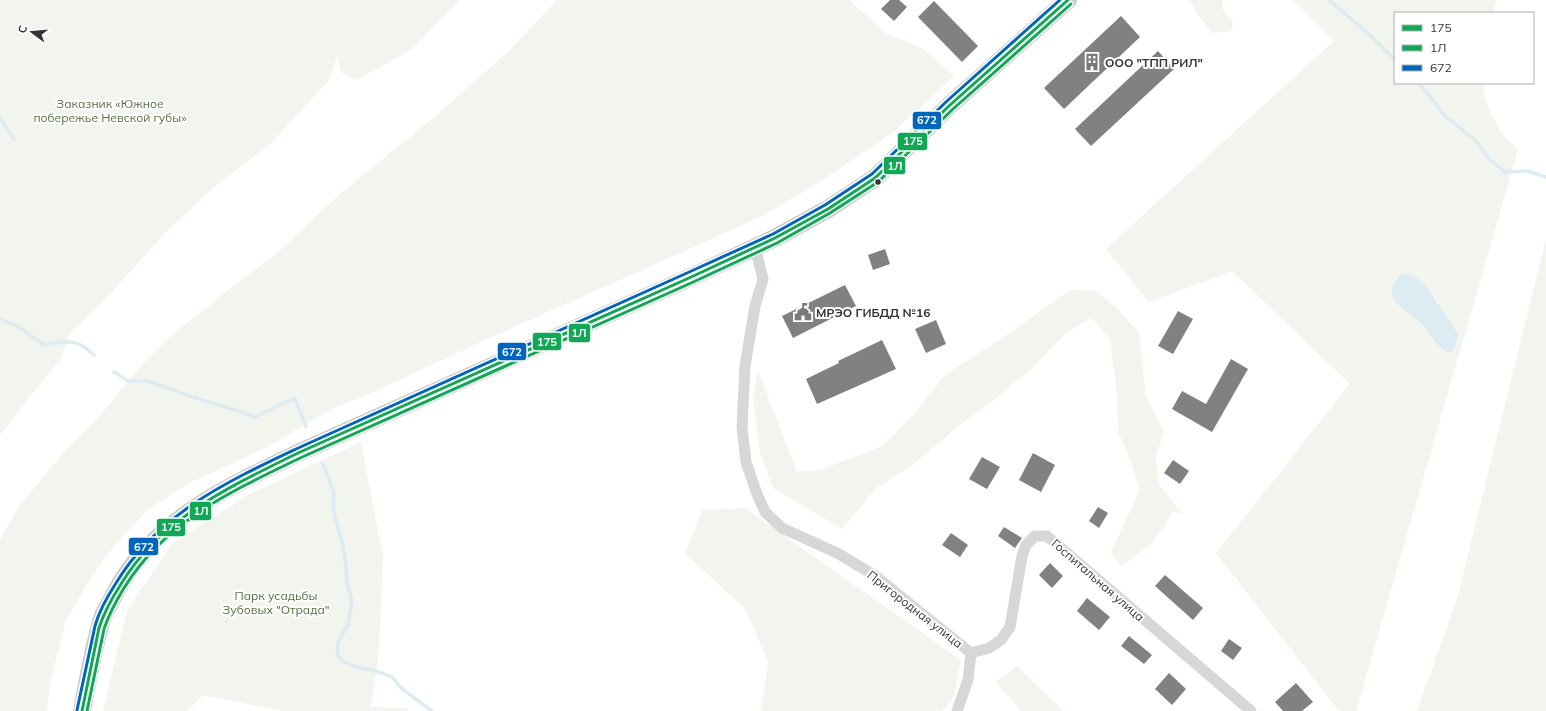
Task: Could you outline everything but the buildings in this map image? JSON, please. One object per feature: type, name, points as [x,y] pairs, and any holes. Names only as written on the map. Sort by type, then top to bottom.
[{"type":"main road","points":[[82,711],[92,658],[104,615],[124,576],[148,545],[181,516],[236,484],[298,453],[689,278],[755,247],[828,209],[875,178],[950,105],[1068,0]]},
{"type":"street","name":"Пригородная улица","points":[[755,247],[763,279],[755,306],[745,366],[742,427],[746,462],[757,494],[765,512],[782,528],[837,553],[874,575],[971,653],[968,680],[957,711]]},
{"type":"street","name":"Госпитальная улица","points":[[971,653],[989,648],[1001,640],[1010,626],[1022,556],[1026,545],[1035,536],[1047,536],[1251,711]]},
{"type":"green space","name":"Заказник «Южное побережье Невской губы»","points":[[0,0],[460,0],[412,49],[357,80],[341,72],[337,56],[328,81],[271,143],[214,187],[166,232],[107,297],[70,333],[60,360],[0,435]]},
{"type":"green space","points":[[557,0],[849,0],[886,33],[923,49],[954,76],[892,133],[820,182],[758,218],[463,350],[380,389],[332,409],[267,447],[189,483],[149,509],[119,540],[91,577],[66,620],[51,679],[47,711],[0,711],[0,540],[19,506],[66,450],[96,420],[142,365],[172,335],[275,255],[340,194],[432,119],[508,52]]},
{"type":"green space","points":[[1190,0],[1222,0],[1222,9],[1233,22],[1231,31],[1212,33],[1195,10]]},
{"type":"green space","points":[[1293,0],[1497,0],[1493,12],[1394,12],[1394,84],[1485,84],[1484,97],[1500,132],[1518,150],[1356,711],[1339,711],[1216,553],[1350,384],[1232,271],[1149,302],[1106,249],[1334,41]],"holes":[[[1397,278],[1435,296],[1439,304],[1441,348],[1419,321],[1396,302],[1392,296]]]},
{"type":"green space","points":[[1546,239],[1546,711],[1417,711],[1457,599]]},
{"type":"green space","points":[[1070,290],[1095,291],[1116,307],[1139,333],[1146,396],[1164,433],[1155,458],[1160,486],[1183,515],[1173,512],[1153,542],[1122,566],[1111,553],[1140,489],[1128,454],[1118,432],[1117,392],[1110,338],[1091,317],[1064,335],[1031,369],[991,402],[962,423],[914,464],[875,489],[842,529],[773,488],[760,453],[753,398],[758,371],[797,472],[820,470],[883,446],[915,413],[945,375],[1013,331]]},
{"type":"green space","name":"Парк усадьбы Зубовых \"Отрада\"","points":[[361,442],[383,557],[379,650],[371,707],[404,708],[412,711],[280,711],[203,695],[187,711],[103,711],[127,610],[172,544],[248,495]]},
{"type":"green space","points":[[745,508],[961,660],[954,696],[942,711],[761,711],[768,662],[746,610],[685,553],[702,510]]},
{"type":"green space","points":[[1017,666],[1063,711],[1021,711],[996,682]]},
{"type":"shaded area","points":[[1402,274],[1415,277],[1424,284],[1456,330],[1458,334],[1456,344],[1451,353],[1439,346],[1423,325],[1393,298],[1392,292],[1394,285]]},
{"type":"waterway","points":[[1329,0],[1372,37],[1394,59]]},
{"type":"waterway","points":[[1419,84],[1443,114],[1477,142],[1489,159],[1505,172],[1528,171],[1546,177]]},
{"type":"waterway","points":[[0,118],[14,139]]},
{"type":"waterway","points":[[0,319],[19,327],[44,345],[59,342],[71,342],[82,346],[94,355]]},
{"type":"waterway","points":[[114,372],[128,381],[148,381],[255,417],[295,398],[306,427]]},
{"type":"waterway","points":[[323,464],[334,493],[333,506],[342,540],[347,582],[352,602],[348,625],[337,646],[338,656],[344,662],[354,666],[392,677],[401,688],[432,711]]},
{"type":"transit line","name":"672","points":[[77,710],[95,626],[106,599],[133,559],[152,538],[173,519],[196,502],[244,474],[296,449],[773,234],[825,205],[872,174],[947,101],[1060,0]]},
{"type":"transit line","name":"175","points":[[82,711],[99,628],[108,605],[137,561],[156,540],[199,506],[248,478],[298,453],[689,278],[775,238],[828,209],[875,178],[950,105],[1068,0]]},
{"type":"transit line","name":"1Л","points":[[87,711],[104,629],[108,618],[124,588],[159,544],[202,510],[225,496],[300,458],[691,283],[777,243],[830,213],[878,182],[953,109],[1071,4]]},
{"type":"place","name":"ООО \"ТПП РИЛ\"","points":[[1092,62]]},
{"type":"place","name":"МРЭО ГИБДД №16","points":[[803,312]]}]
